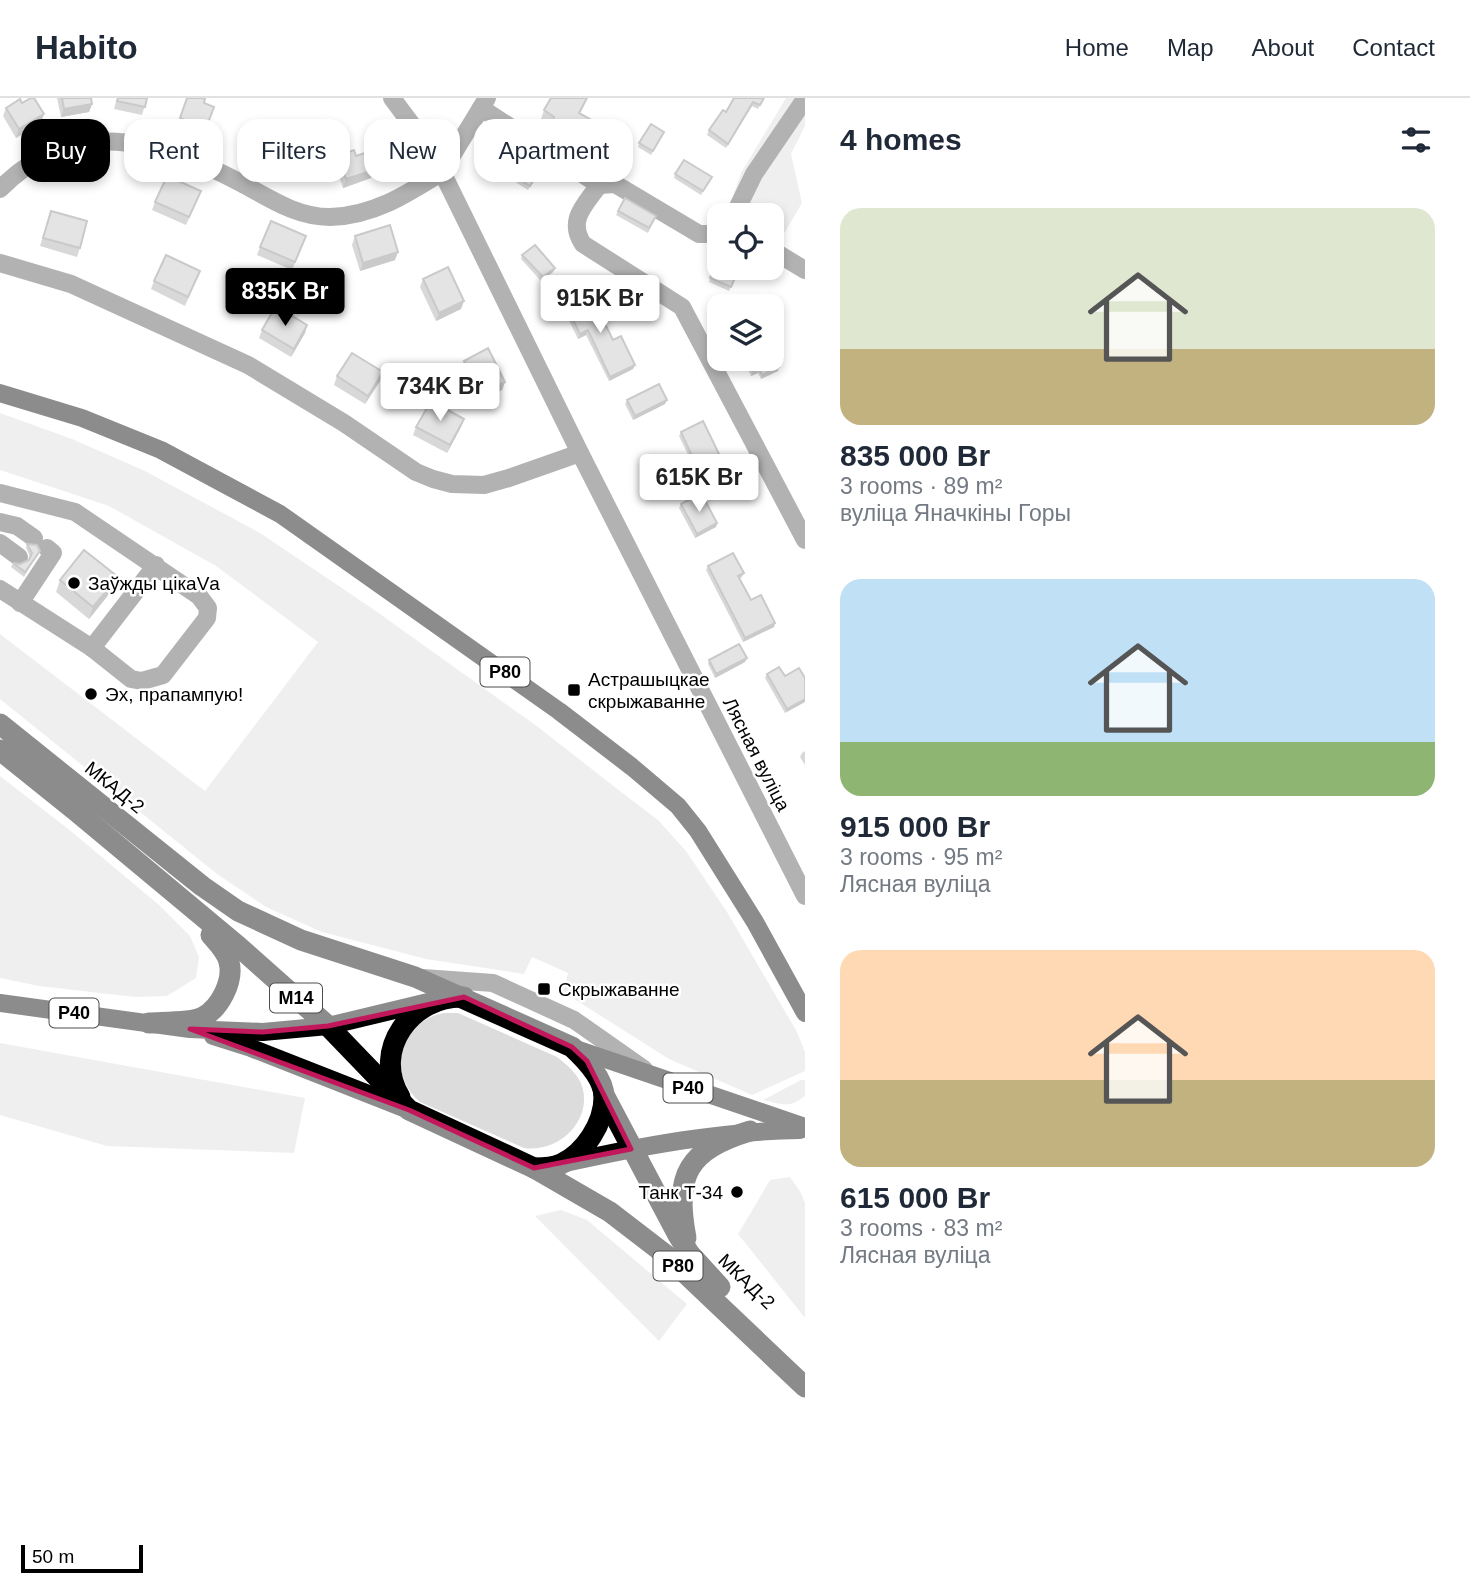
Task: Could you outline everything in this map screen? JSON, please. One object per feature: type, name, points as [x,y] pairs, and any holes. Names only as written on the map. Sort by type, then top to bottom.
[{"type":"highway","name":"МКАД-2","points":[[0,724],[202,886],[238,911],[301,940],[415,977],[464,997]]},
{"type":"highway","name":"М14","points":[[0,750],[176,893],[328,1026],[409,1110],[534,1168]]},
{"type":"highway","name":"Р40","points":[[149,1023],[201,1018],[214,1008],[223,995],[231,974],[229,959],[221,947],[176,893]]},
{"type":"highway","points":[[409,1110],[394,1087],[390,1060],[397,1034],[414,1012],[438,999],[464,997],[572,1047],[587,1061],[604,1095],[599,1119],[592,1136],[562,1164],[534,1168]]},
{"type":"highway","name":"Р80","points":[[604,1095],[631,1150],[689,1254]]},
{"type":"highway","points":[[689,1254],[680,1207],[684,1181],[695,1160],[710,1146],[750,1131]]},
{"type":"highway","name":"Р80","points":[[534,1168],[610,1212],[666,1255],[805,1387]]},
{"type":"highway","name":"МКАД-2","points":[[689,1254],[805,1368]]},
{"type":"main road","name":"Р80","points":[[0,393],[82,418],[161,450],[280,514],[559,711],[611,751],[678,806],[698,831],[755,922],[805,1013]]},
{"type":"main road","name":"Р40","points":[[0,1003],[190,1029],[263,1032],[328,1026],[438,999]]},
{"type":"main road","name":"Р40","points":[[190,1029],[251,1048],[409,1110]]},
{"type":"main road","name":"Р40","points":[[572,1047],[805,1128]]},
{"type":"main road","points":[[787,1121],[805,1115]]},
{"type":"main road","name":"Р40","points":[[562,1164],[750,1131],[805,1128]]},
{"type":"street","name":"Лясная вуліца","points":[[393,98],[408,119]]},
{"type":"street","points":[[740,203],[754,174],[805,99]]},
{"type":"street","points":[[460,142],[484,103],[599,185],[615,184],[699,234],[707,234]]},
{"type":"street","points":[[0,189],[31,162],[49,153],[74,144],[100,140],[140,142],[195,162],[286,207],[328,217],[354,215],[384,205],[424,182]]},
{"type":"street","name":"Лясная вуліца","points":[[447,182],[580,453],[805,897]]},
{"type":"street","points":[[599,185],[577,218],[578,236],[583,244],[682,307],[805,540]]},
{"type":"street","points":[[784,257],[805,270]]},
{"type":"street","points":[[0,263],[81,288],[248,365],[344,423],[416,472],[433,480],[452,484],[484,485],[580,453]]},
{"type":"street","points":[[0,493],[75,512],[199,596],[208,608],[207,618],[163,675],[142,681],[131,679],[92,648],[0,589]]},
{"type":"street","points":[[0,522],[17,526],[53,553],[31,566],[20,603]]},
{"type":"street","points":[[0,543],[31,566]]},
{"type":"street","points":[[92,648],[156,565]]},
{"type":"street","points":[[415,977],[493,983],[573,1020],[656,1077]]},
{"type":"highlighted area","points":[[464,997],[572,1047],[587,1061],[631,1149],[534,1168],[409,1110],[190,1029],[263,1032],[328,1026]]},
{"type":"shaded area","points":[[786,98],[797,98],[730,203],[741,173]]},
{"type":"shaded area","points":[[805,110],[805,126],[791,154],[802,203],[784,233],[784,203],[749,203],[766,168]]},
{"type":"shaded area","points":[[0,413],[72,439],[145,471],[260,533],[373,609],[538,727],[658,820],[686,851],[727,912],[797,1032],[805,1052],[805,1071],[752,1095],[669,1059],[563,992],[568,973],[532,957],[524,974],[426,959],[322,932],[266,907],[217,874],[0,699],[0,634],[205,791],[318,642],[216,566],[109,506],[0,470]]},
{"type":"shaded area","points":[[0,776],[159,905],[190,936],[199,957],[196,978],[167,996],[135,997],[39,986],[0,978]]},
{"type":"shaded area","points":[[444,1013],[458,1013],[557,1057],[568,1067],[582,1086],[584,1099],[582,1112],[570,1132],[549,1145],[524,1148],[420,1102],[409,1090],[403,1077],[400,1063],[402,1049],[416,1026]]},
{"type":"shaded area","points":[[0,1043],[305,1098],[294,1153],[107,1146],[0,1115]]},
{"type":"shaded area","points":[[805,1080],[805,1096],[794,1103],[763,1100]]},
{"type":"shaded area","points":[[790,1177],[805,1203],[805,1318],[738,1234],[770,1180]]},
{"type":"shaded area","points":[[561,1210],[587,1220],[687,1304],[659,1341],[535,1216]]},
{"type":"building","points":[[34,98],[44,114],[36,119],[21,119],[19,129],[6,108],[20,99],[22,103]]},
{"type":"building","points":[[62,98],[91,98],[92,104],[64,109]]},
{"type":"building","points":[[118,98],[147,98],[145,107],[117,101]]},
{"type":"building","points":[[187,98],[205,99],[204,103],[214,107],[209,119],[180,118]]},
{"type":"building","points":[[551,98],[587,98],[579,113],[590,119],[554,119],[544,110]]},
{"type":"building","points":[[734,98],[764,98],[760,105],[753,102],[728,144],[709,130],[723,110],[726,112]]},
{"type":"building","points":[[651,124],[664,132],[653,151],[639,143]]},
{"type":"building","points":[[354,150],[356,156],[364,153],[364,173],[350,178],[350,152]]},
{"type":"building","points":[[684,160],[712,177],[703,191],[675,174]]},
{"type":"building","points":[[164,182],[181,182],[201,191],[189,217],[155,202]]},
{"type":"building","points":[[625,198],[656,216],[649,228],[618,211]]},
{"type":"building","points":[[51,211],[87,221],[80,248],[43,238]]},
{"type":"building","points":[[271,221],[306,236],[295,262],[260,247]]},
{"type":"building","points":[[390,225],[398,252],[363,263],[355,236]]},
{"type":"building","points":[[535,245],[555,268],[543,277],[522,255]]},
{"type":"building","points":[[166,255],[200,271],[188,297],[154,281]]},
{"type":"building","points":[[448,267],[464,301],[439,313],[423,279]]},
{"type":"building","points":[[715,280],[734,280],[731,287]]},
{"type":"building","points":[[589,292],[613,340],[621,336],[635,365],[610,377],[588,330],[580,334],[565,304]]},
{"type":"building","points":[[276,306],[307,325],[294,349],[262,330]]},
{"type":"building","points":[[488,348],[505,382],[481,394],[464,361]]},
{"type":"building","points":[[352,353],[383,372],[368,396],[337,376]]},
{"type":"building","points":[[659,384],[667,400],[635,416],[627,400]]},
{"type":"building","points":[[431,401],[464,419],[450,445],[416,427]]},
{"type":"building","points":[[703,421],[720,456],[697,467],[681,432]]},
{"type":"building","points":[[701,493],[717,523],[697,534],[681,504]]},
{"type":"building","points":[[27,544],[37,545],[40,551],[25,572],[13,563],[20,564],[29,560],[32,553]]},
{"type":"building","points":[[84,550],[118,577],[93,607],[60,580]]},
{"type":"building","points":[[733,553],[744,573],[738,576],[751,600],[761,595],[775,623],[745,638],[708,566]]},
{"type":"building","points":[[739,644],[747,658],[716,674],[709,660]]},
{"type":"building","points":[[779,667],[785,676],[799,668],[805,678],[805,699],[787,709],[767,674]]},
{"type":"place","name":"Заўжды цікаVа","points":[[74,583]]},
{"type":"place","name":"Астрашыцкае скрыжаванне","points":[[574,690]]},
{"type":"place","name":"Эх, прапампую!","points":[[91,694]]},
{"type":"place","name":"Скрыжаванне","points":[[544,989]]},
{"type":"place","name":"Танк Т-34","points":[[737,1192]]}]
